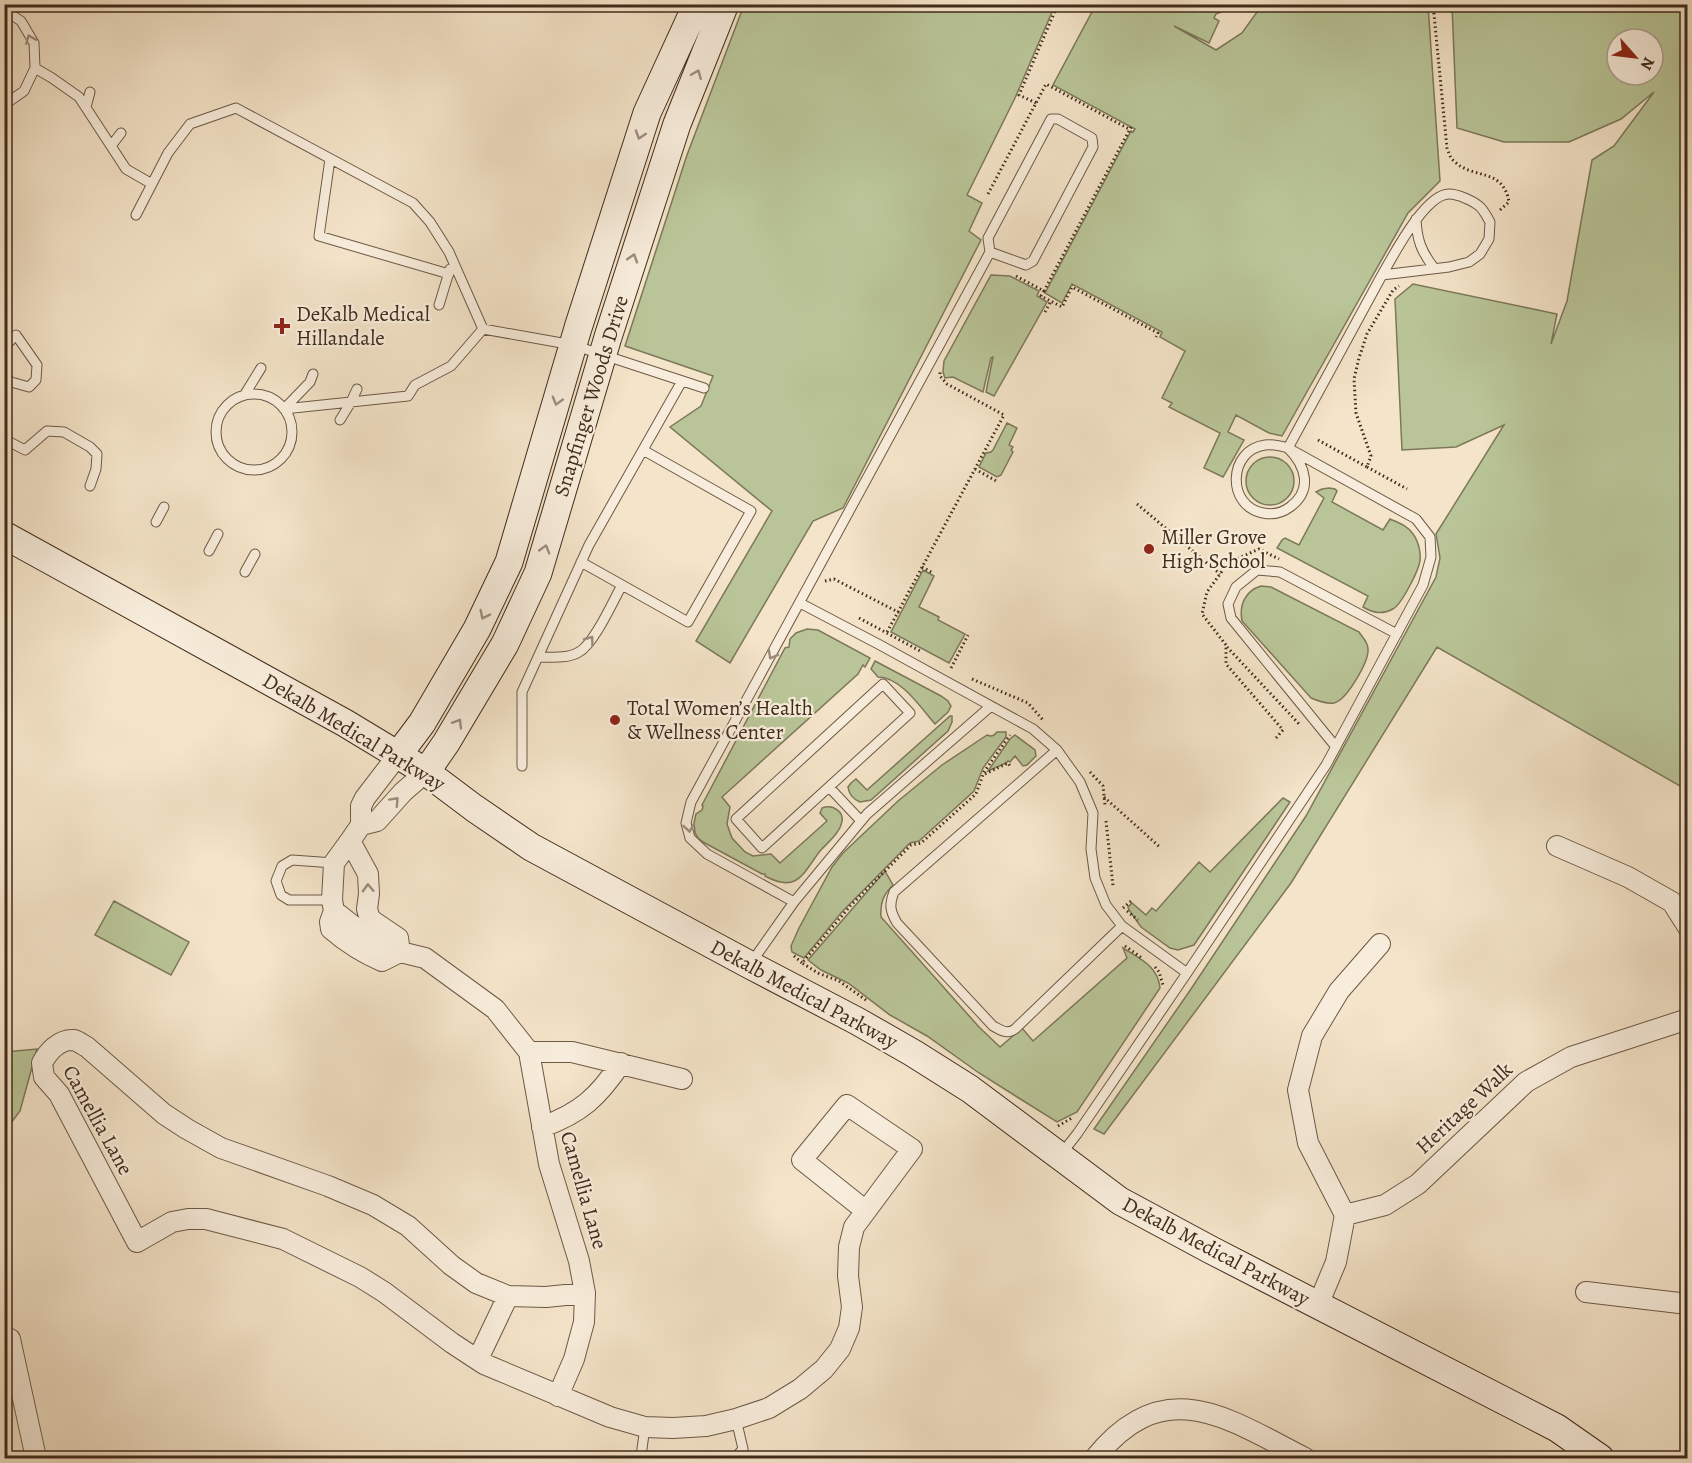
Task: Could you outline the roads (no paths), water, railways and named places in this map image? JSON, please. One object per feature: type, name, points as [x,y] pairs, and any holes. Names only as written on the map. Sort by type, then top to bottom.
[{"type":"main road","name":"Snapfinger Woods Drive","points":[[398,755],[422,723],[477,629],[509,562],[573,345],[647,113],[697,4]]},
{"type":"main road","name":"Snapfinger Woods Drive","points":[[426,772],[505,644],[538,573],[603,354],[677,124],[725,4]]},
{"type":"main road","name":"Dekalb Medical Parkway","points":[[4,535],[335,717],[426,772],[531,847],[913,1053],[970,1089],[1120,1201],[1557,1428],[1600,1458]]},
{"type":"street","points":[[361,932],[369,894],[368,874],[356,833],[361,806],[398,755]]},
{"type":"street","points":[[333,905],[334,863],[356,833],[377,821],[403,792],[426,772]]},
{"type":"street","points":[[1557,846],[1628,877],[1671,902],[1688,927]]},
{"type":"street","name":"Camellia Lane","points":[[333,905],[361,932],[388,949],[425,958],[495,1009],[529,1052],[549,1164],[579,1261],[585,1293],[582,1331],[574,1359],[558,1396]]},
{"type":"street","points":[[1318,1305],[1336,1262],[1345,1215],[1308,1143],[1298,1090],[1312,1036],[1339,991],[1380,944]]},
{"type":"street","name":"Heritage Walk","points":[[1345,1215],[1385,1205],[1418,1184],[1526,1082],[1571,1057],[1688,1019]]},
{"type":"street","name":"Camellia Lane","points":[[585,1293],[546,1298],[508,1296],[476,1283],[451,1265],[408,1226],[373,1205],[328,1186],[221,1148],[187,1129],[164,1114],[87,1047],[74,1040],[60,1043],[48,1052],[42,1063],[44,1077],[58,1094],[137,1242],[172,1222],[188,1219],[206,1219],[283,1239],[360,1277],[478,1359],[558,1396],[610,1417],[645,1427],[706,1426],[769,1408],[800,1389],[824,1369],[840,1349],[849,1328],[852,1307],[848,1276],[849,1247],[854,1227],[866,1211],[912,1149],[846,1105],[802,1160],[866,1211]]},
{"type":"street","points":[[529,1052],[572,1052],[682,1079]]},
{"type":"street","points":[[542,1127],[563,1120],[582,1108],[604,1088],[621,1063]]},
{"type":"street","points":[[1586,1292],[1688,1304]]},
{"type":"street","points":[[478,1359],[508,1296]]},
{"type":"street","points":[[4,1341],[10,1340],[36,1458]]},
{"type":"street","points":[[1095,1458],[1109,1441],[1135,1421],[1167,1409],[1199,1410],[1230,1420],[1305,1458]]},
{"type":"lane","points":[[4,10],[21,21],[34,43],[35,68],[24,92],[4,105]]},
{"type":"lane","points":[[35,68],[79,97],[126,169],[152,184]]},
{"type":"lane","points":[[86,107],[90,92]]},
{"type":"lane","points":[[136,215],[168,153],[190,124],[236,108],[413,203],[430,222],[453,261],[483,329]]},
{"type":"lane","points":[[794,902],[707,854],[690,838],[686,823],[692,802],[990,252],[988,238],[1051,119],[1058,119],[1092,138],[1093,147],[1033,261],[1026,265],[990,252]]},
{"type":"lane","points":[[111,146],[121,133]]},
{"type":"lane","points":[[330,159],[319,236],[449,274]]},
{"type":"lane","points":[[1288,448],[1382,275],[1416,219],[1436,198],[1448,194],[1464,198],[1480,206],[1490,222],[1489,239],[1480,254],[1469,262],[1382,275]]},
{"type":"lane","points":[[1416,219],[1417,239],[1434,268]]},
{"type":"lane","points":[[439,306],[453,261]]},
{"type":"lane","points":[[483,329],[573,345],[704,388]]},
{"type":"lane","points":[[284,409],[408,396],[415,385],[451,366],[483,329]]},
{"type":"lane","points":[[4,347],[16,335],[37,365],[36,380],[29,387],[11,382],[4,377]]},
{"type":"lane","points":[[245,394],[267,396],[284,409],[292,429],[288,450],[272,466],[251,471],[230,464],[217,446],[216,424],[226,405],[245,394],[261,368]]},
{"type":"lane","points":[[284,409],[310,382],[313,374]]},
{"type":"lane","points":[[522,766],[522,693],[588,545],[682,381]]},
{"type":"lane","points":[[340,420],[357,389]]},
{"type":"lane","points":[[4,439],[25,450],[47,431],[64,432],[90,447],[97,454],[96,469],[90,486]]},
{"type":"lane","points":[[1060,1156],[1084,1125],[1326,765],[1423,585],[1431,557],[1430,537],[1416,519],[1288,448],[1264,445],[1254,448],[1245,455],[1238,465],[1235,476],[1240,498],[1258,512],[1269,514],[1285,510],[1298,499],[1302,492],[1303,467],[1288,448]]},
{"type":"lane","points":[[581,562],[688,622],[751,510],[643,450]]},
{"type":"lane","points":[[156,522],[164,507]]},
{"type":"lane","points":[[209,551],[218,534]]},
{"type":"lane","points":[[245,572],[255,554]]},
{"type":"lane","points":[[1336,747],[1231,618],[1228,604],[1236,587],[1257,570],[1280,572],[1397,634]]},
{"type":"lane","points":[[538,657],[564,657],[580,652],[590,642],[622,585]]},
{"type":"lane","points":[[800,603],[1033,729],[1057,750],[1085,790],[1093,813],[1090,849],[1095,878],[1106,904],[1122,926],[1187,973]]},
{"type":"lane","points":[[883,684],[910,713],[830,787],[762,848],[736,819],[883,684]]},
{"type":"lane","points":[[750,965],[794,902],[867,814],[991,706]]},
{"type":"lane","points":[[1057,750],[894,892],[890,903],[891,913],[897,923],[993,1026],[1004,1032],[1011,1032],[1015,1029],[1122,926]]},
{"type":"lane","points":[[830,787],[861,821]]},
{"type":"lane","points":[[333,905],[289,900],[281,895],[276,881],[282,866],[292,860],[334,863]]},
{"type":"lane","points":[[732,1458],[735,1458],[743,1449],[736,1419]]},
{"type":"lane","points":[[645,1427],[641,1456],[645,1458]]},
{"type":"place","name":"DeKalb Medical Hillandale","points":[[282,326]]},
{"type":"place","name":"Miller Grove High School","points":[[1149,549]]},
{"type":"place","name":"Total Women’s Health & Wellness Center","points":[[615,720]]}]
